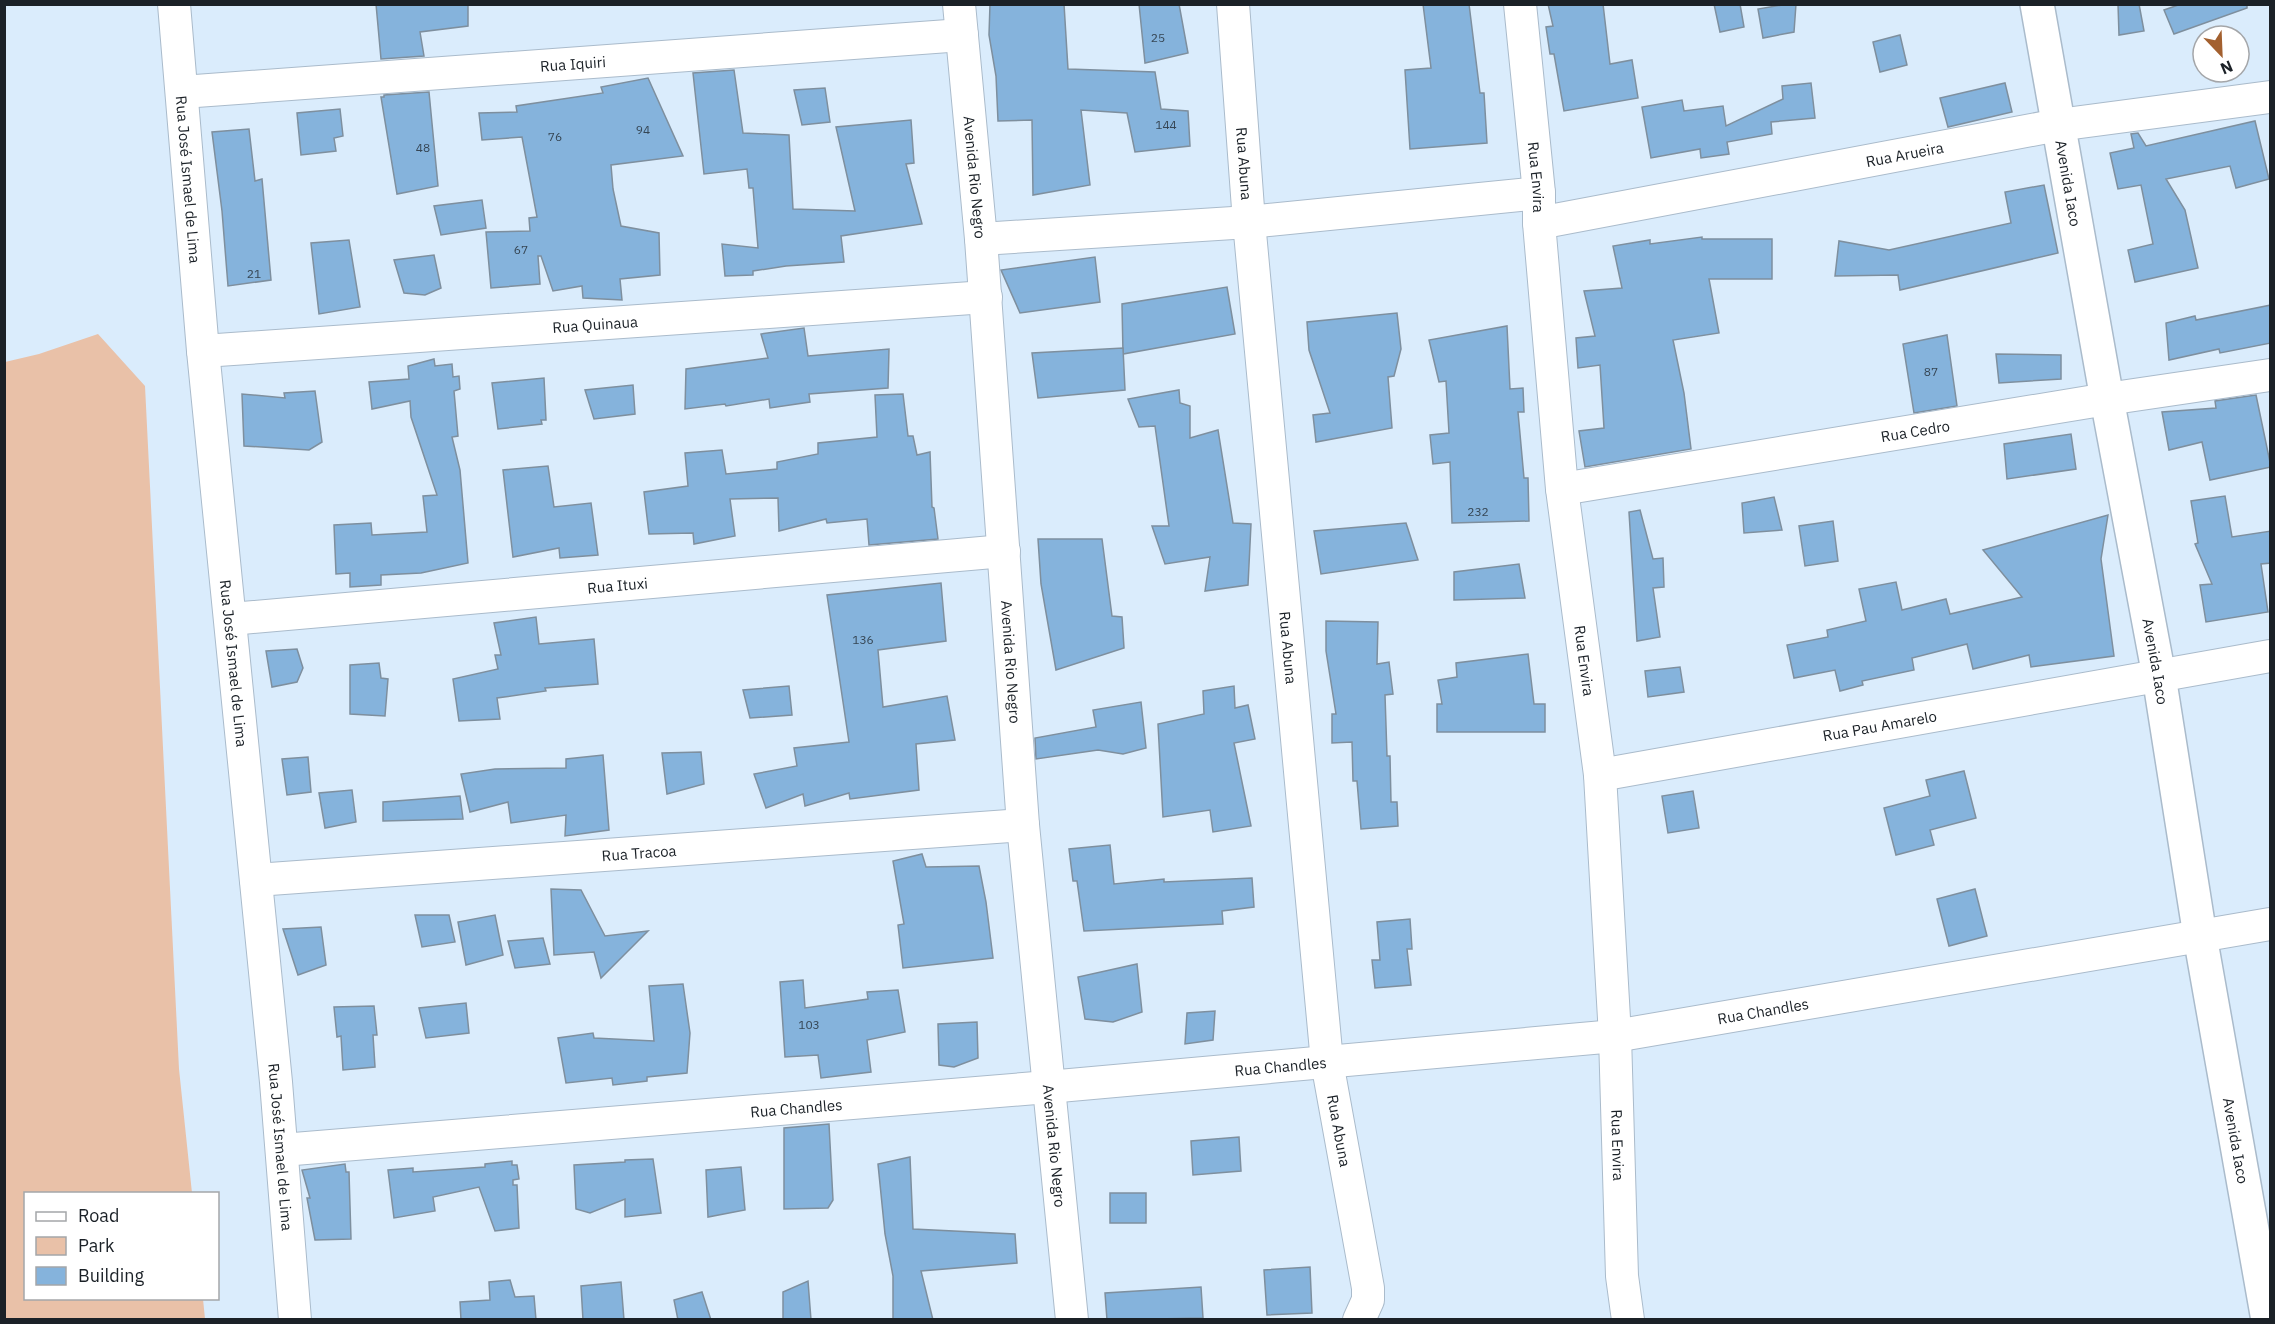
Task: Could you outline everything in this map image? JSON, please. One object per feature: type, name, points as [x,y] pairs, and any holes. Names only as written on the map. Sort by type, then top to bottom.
[{"type":"street","name":"Rua José Ismael de Lima","points":[[174,4],[203,351],[282,1150],[296,1320]]},
{"type":"street","name":"Rua Abuna","points":[[1233,4],[1249,222],[1327,1062],[1368,1288],[1368,1300],[1359,1320]]},
{"type":"street","name":"Rua Envira","points":[[1520,4],[1562,489],[1600,775],[1615,1036],[1622,1276],[1628,1320]]},
{"type":"street","name":"Avenida Iaco","points":[[2037,4],[2159,676],[2200,936],[2268,1320]]},
{"type":"street","name":"Rua Iquiri","points":[[183,92],[960,20]]},
{"type":"street","name":"Avenida Rio Negro","points":[[960,20],[986,297],[1023,825],[1072,1320]]},
{"type":"street","name":"Rua Arueira","points":[[981,239],[1249,222],[1539,208],[2058,125],[2271,97]]},
{"type":"street","name":"Rua Quinaua","points":[[203,351],[986,297]]},
{"type":"street","name":"Rua Cedro","points":[[1562,489],[2107,399],[2271,375]]},
{"type":"street","name":"Rua Ituxi","points":[[231,620],[1004,551]]},
{"type":"street","name":"Rua Pau Amarelo","points":[[1600,775],[2271,656]]},
{"type":"street","name":"Rua Tracoa","points":[[256,880],[1023,825]]},
{"type":"street","name":"Rua Chandles","points":[[282,1150],[1048,1087],[1615,1036],[2271,924]]},
{"type":"green space","points":[[98,334],[145,386],[179,1069],[192,1192],[24,1192],[24,1300],[203,1300],[205,1319],[5,1319],[5,362],[39,354]]},
{"type":"building","points":[[376,4],[468,4],[468,26],[420,32],[424,56],[381,59]]},
{"type":"building","points":[[990,4],[1064,4],[1068,69],[1155,72],[1161,109],[1188,111],[1190,146],[1135,152],[1127,113],[1081,110],[1090,185],[1033,195],[1032,120],[998,121],[996,76],[989,35]]},
{"type":"building","points":[[1139,4],[1179,4],[1188,53],[1145,63]]},
{"type":"building","points":[[1423,4],[1469,4],[1480,93],[1484,93],[1487,143],[1410,149],[1405,70],[1431,68]]},
{"type":"building","points":[[1548,4],[1603,4],[1610,64],[1632,60],[1638,98],[1564,111],[1554,54],[1550,54],[1546,27],[1553,26]]},
{"type":"building","points":[[1714,4],[1740,4],[1744,27],[1720,32]]},
{"type":"building","points":[[1796,4],[1794,32],[1763,38],[1758,9]]},
{"type":"building","points":[[2118,4],[2139,4],[2144,31],[2119,35]]},
{"type":"building","points":[[2181,4],[2247,4],[2247,8],[2202,24],[2191,24],[2191,28],[2174,34],[2164,10]]},
{"type":"building","points":[[1900,35],[1907,65],[1880,72],[1873,42]]},
{"type":"building","points":[[734,70],[743,133],[789,135],[793,209],[855,211],[836,127],[911,120],[914,163],[906,164],[922,224],[841,236],[844,262],[786,266],[753,271],[753,275],[725,276],[722,244],[758,248],[753,188],[749,188],[747,169],[704,174],[693,73]]},
{"type":"building","points":[[648,78],[683,156],[611,165],[613,189],[621,226],[659,233],[660,275],[620,279],[622,300],[583,298],[582,286],[553,291],[541,256],[538,256],[540,284],[491,288],[486,232],[530,231],[529,218],[537,217],[522,137],[482,140],[479,113],[517,112],[516,106],[603,93],[601,87]]},
{"type":"building","points":[[1811,83],[1815,118],[1771,122],[1772,134],[1727,142],[1729,154],[1701,158],[1700,149],[1651,158],[1642,107],[1682,100],[1684,111],[1723,106],[1726,126],[1783,99],[1782,86]]},
{"type":"building","points":[[2005,83],[2012,112],[1948,127],[1940,98]]},
{"type":"building","points":[[825,88],[830,122],[802,125],[794,90]]},
{"type":"building","points":[[429,92],[438,186],[397,194],[381,97]]},
{"type":"building","points":[[340,109],[343,136],[334,138],[336,151],[301,155],[297,113]]},
{"type":"building","points":[[2255,121],[2269,179],[2236,188],[2230,166],[2166,179],[2185,210],[2198,268],[2135,282],[2128,250],[2153,244],[2141,185],[2118,189],[2110,153],[2134,148],[2131,134],[2138,133],[2146,146]]},
{"type":"building","points":[[249,129],[255,181],[262,179],[271,280],[228,286],[212,132]]},
{"type":"building","points":[[2044,185],[2058,253],[1900,290],[1898,275],[1835,276],[1839,241],[1889,250],[2011,223],[2005,192]]},
{"type":"building","points":[[482,200],[486,228],[441,235],[434,206]]},
{"type":"building","points":[[1702,237],[1702,239],[1772,239],[1772,279],[1709,279],[1719,333],[1673,340],[1684,393],[1691,449],[1585,467],[1579,431],[1604,428],[1600,365],[1578,368],[1576,338],[1595,336],[1584,291],[1622,288],[1613,246],[1650,240],[1650,244]]},
{"type":"building","points":[[349,240],[360,307],[319,314],[311,243]]},
{"type":"building","points":[[434,255],[441,288],[425,295],[404,293],[394,260]]},
{"type":"building","points":[[1095,257],[1100,302],[1020,313],[1001,270]]},
{"type":"building","points":[[1227,287],[1235,334],[1123,354],[1122,304]]},
{"type":"building","points":[[2271,305],[2271,343],[2220,353],[2219,349],[2169,360],[2166,323],[2195,316],[2196,320]]},
{"type":"building","points":[[1397,313],[1401,349],[1394,376],[1388,377],[1392,428],[1316,442],[1313,415],[1330,413],[1309,350],[1307,322]]},
{"type":"building","points":[[1507,326],[1510,389],[1523,388],[1524,412],[1518,412],[1524,478],[1528,478],[1529,521],[1452,523],[1450,462],[1433,464],[1430,435],[1449,433],[1446,381],[1439,382],[1429,340]]},
{"type":"building","points":[[804,328],[808,356],[889,349],[888,388],[809,394],[810,402],[770,408],[769,399],[726,406],[725,404],[685,409],[686,369],[768,358],[761,334]]},
{"type":"building","points":[[1947,335],[1957,406],[1914,413],[1903,344]]},
{"type":"building","points":[[1123,348],[1125,390],[1038,398],[1032,353]]},
{"type":"building","points":[[1996,354],[2061,355],[2061,379],[1999,383]]},
{"type":"building","points":[[434,359],[435,366],[452,364],[453,377],[459,376],[460,389],[454,391],[458,436],[452,437],[460,470],[468,563],[421,573],[381,575],[381,585],[350,587],[350,573],[336,574],[334,525],[371,523],[372,535],[427,532],[423,496],[437,495],[411,417],[410,401],[372,409],[369,382],[409,379],[408,366]]},
{"type":"building","points":[[544,378],[546,420],[541,420],[542,424],[498,429],[492,383]]},
{"type":"building","points":[[633,385],[635,414],[594,419],[585,390]]},
{"type":"building","points":[[1179,390],[1180,403],[1190,406],[1190,438],[1218,430],[1233,523],[1251,524],[1248,585],[1205,591],[1210,557],[1165,564],[1152,526],[1169,526],[1155,426],[1139,427],[1128,399]]},
{"type":"building","points":[[315,391],[322,442],[309,450],[244,446],[242,394],[285,398],[284,393]]},
{"type":"building","points":[[903,394],[908,436],[913,436],[917,455],[930,452],[932,507],[938,539],[869,545],[867,519],[827,523],[826,519],[779,531],[778,498],[730,499],[735,536],[694,544],[693,533],[649,534],[644,492],[688,486],[685,453],[722,450],[726,474],[777,469],[777,462],[818,454],[818,443],[877,437],[875,395]]},
{"type":"building","points":[[2256,395],[2271,467],[2210,480],[2202,442],[2169,450],[2162,412],[2216,408],[2215,401]]},
{"type":"building","points":[[2071,434],[2076,469],[2007,479],[2004,444]]},
{"type":"building","points":[[548,466],[554,507],[591,503],[598,555],[560,558],[559,548],[513,557],[503,470]]},
{"type":"building","points":[[2225,496],[2232,537],[2271,531],[2271,563],[2261,564],[2268,612],[2206,622],[2200,585],[2212,584],[2195,544],[2198,543],[2191,501]]},
{"type":"building","points":[[1774,497],[1782,530],[1744,533],[1742,503]]},
{"type":"building","points":[[1640,510],[1653,559],[1663,558],[1664,587],[1653,588],[1660,637],[1637,641],[1629,512]]},
{"type":"building","points":[[2108,515],[2101,559],[2114,656],[2031,667],[2029,655],[1973,669],[1967,644],[1912,658],[1914,670],[1862,681],[1863,685],[1840,691],[1835,670],[1794,678],[1787,645],[1828,637],[1827,630],[1866,621],[1859,589],[1896,582],[1902,610],[1946,599],[1950,614],[2022,597],[1983,550]]},
{"type":"building","points":[[1833,521],[1838,561],[1805,566],[1799,526]]},
{"type":"building","points":[[1406,523],[1418,560],[1321,574],[1314,531]]},
{"type":"building","points":[[1038,539],[1102,539],[1112,616],[1122,617],[1124,648],[1056,670],[1041,584]]},
{"type":"building","points":[[1519,564],[1525,598],[1454,600],[1454,572]]},
{"type":"building","points":[[941,583],[946,641],[878,650],[883,707],[947,696],[955,740],[916,744],[919,790],[850,799],[849,793],[805,806],[803,794],[766,808],[754,774],[797,766],[794,748],[849,742],[827,595]]},
{"type":"building","points":[[536,617],[539,644],[594,639],[598,684],[545,688],[546,691],[497,698],[500,719],[459,721],[453,679],[498,669],[495,655],[501,655],[494,623]]},
{"type":"building","points":[[1326,621],[1378,622],[1377,664],[1389,662],[1393,694],[1385,695],[1387,756],[1390,756],[1391,802],[1397,802],[1398,826],[1361,829],[1357,781],[1353,781],[1352,742],[1332,743],[1332,714],[1336,714],[1326,651]]},
{"type":"building","points":[[297,649],[303,668],[297,682],[272,687],[266,651]]},
{"type":"building","points":[[1528,654],[1534,704],[1545,704],[1545,732],[1437,732],[1437,704],[1442,704],[1438,680],[1457,677],[1456,663]]},
{"type":"building","points":[[379,663],[381,678],[388,679],[385,716],[350,714],[350,665]]},
{"type":"building","points":[[1680,667],[1684,692],[1648,697],[1645,671]]},
{"type":"building","points":[[789,686],[792,715],[750,718],[743,690]]},
{"type":"building","points":[[1234,686],[1235,708],[1248,705],[1255,739],[1234,743],[1251,826],[1213,832],[1210,810],[1163,817],[1158,724],[1204,714],[1203,691]]},
{"type":"building","points":[[1141,702],[1146,748],[1123,754],[1098,750],[1036,759],[1035,738],[1096,727],[1093,710]]},
{"type":"building","points":[[701,752],[704,784],[667,794],[662,753]]},
{"type":"building","points":[[603,755],[609,830],[565,836],[566,815],[511,823],[508,802],[470,812],[461,774],[495,769],[566,768],[566,759]]},
{"type":"building","points":[[308,757],[311,792],[287,795],[282,759]]},
{"type":"building","points":[[1964,771],[1976,818],[1930,830],[1934,845],[1896,855],[1884,808],[1930,796],[1926,780]]},
{"type":"building","points":[[352,790],[356,822],[325,828],[319,793]]},
{"type":"building","points":[[1693,791],[1699,828],[1668,833],[1662,796]]},
{"type":"building","points":[[460,796],[463,819],[383,821],[383,802]]},
{"type":"building","points":[[1110,845],[1114,884],[1164,879],[1164,882],[1252,878],[1254,907],[1222,911],[1223,924],[1084,931],[1077,881],[1073,881],[1069,849]]},
{"type":"building","points":[[922,854],[926,867],[979,866],[993,958],[903,968],[898,925],[904,924],[893,861]]},
{"type":"building","points":[[551,889],[581,890],[605,936],[648,931],[601,978],[594,952],[554,955]]},
{"type":"building","points":[[1975,889],[1987,936],[1949,946],[1937,899]]},
{"type":"building","points":[[415,915],[449,915],[455,942],[422,947]]},
{"type":"building","points":[[495,915],[503,955],[466,965],[458,922]]},
{"type":"building","points":[[1410,919],[1412,949],[1407,949],[1411,985],[1375,988],[1372,960],[1380,960],[1377,922]]},
{"type":"building","points":[[321,927],[326,965],[298,975],[283,929]]},
{"type":"building","points":[[543,938],[550,964],[515,968],[508,941]]},
{"type":"building","points":[[1137,964],[1142,1012],[1113,1022],[1085,1019],[1078,977]]},
{"type":"building","points":[[803,980],[805,1008],[868,999],[867,992],[898,990],[905,1032],[867,1040],[871,1072],[821,1078],[818,1055],[785,1057],[780,982]]},
{"type":"building","points":[[683,984],[690,1033],[687,1073],[647,1077],[647,1081],[613,1085],[612,1078],[566,1083],[558,1038],[593,1033],[594,1038],[654,1041],[649,986]]},
{"type":"building","points":[[466,1003],[469,1033],[426,1038],[419,1008]]},
{"type":"building","points":[[374,1006],[377,1035],[373,1035],[375,1067],[343,1070],[341,1036],[337,1037],[334,1007]]},
{"type":"building","points":[[1215,1011],[1213,1040],[1185,1044],[1187,1013]]},
{"type":"building","points":[[977,1022],[978,1058],[954,1067],[939,1065],[938,1024]]},
{"type":"building","points":[[829,1124],[833,1200],[828,1208],[784,1209],[784,1128]]},
{"type":"building","points":[[1239,1137],[1241,1171],[1193,1175],[1191,1141]]},
{"type":"building","points":[[910,1157],[913,1229],[1015,1234],[1017,1263],[921,1271],[933,1320],[893,1320],[893,1276],[885,1234],[878,1164]]},
{"type":"building","points":[[653,1159],[661,1213],[625,1217],[625,1199],[590,1213],[576,1209],[574,1165]]},
{"type":"building","points":[[512,1161],[512,1165],[517,1165],[519,1179],[513,1180],[513,1185],[517,1185],[519,1228],[495,1231],[479,1187],[433,1197],[435,1211],[394,1218],[388,1170],[413,1168],[413,1172],[485,1167],[485,1164]]},
{"type":"building","points":[[345,1164],[346,1172],[349,1172],[351,1239],[315,1240],[307,1198],[310,1198],[302,1170]]},
{"type":"building","points":[[741,1167],[745,1210],[708,1217],[706,1170]]},
{"type":"building","points":[[1110,1193],[1146,1193],[1146,1223],[1110,1223]]},
{"type":"building","points":[[1310,1267],[1312,1313],[1267,1315],[1264,1270]]},
{"type":"building","points":[[510,1280],[515,1297],[534,1296],[536,1320],[461,1320],[460,1302],[490,1300],[489,1282]]},
{"type":"building","points":[[808,1281],[811,1320],[783,1320],[783,1292]]},
{"type":"building","points":[[621,1282],[624,1320],[583,1320],[581,1286]]},
{"type":"building","points":[[1201,1287],[1203,1318],[1107,1320],[1105,1293]]},
{"type":"building","points":[[702,1292],[711,1320],[678,1320],[674,1300]]}]
